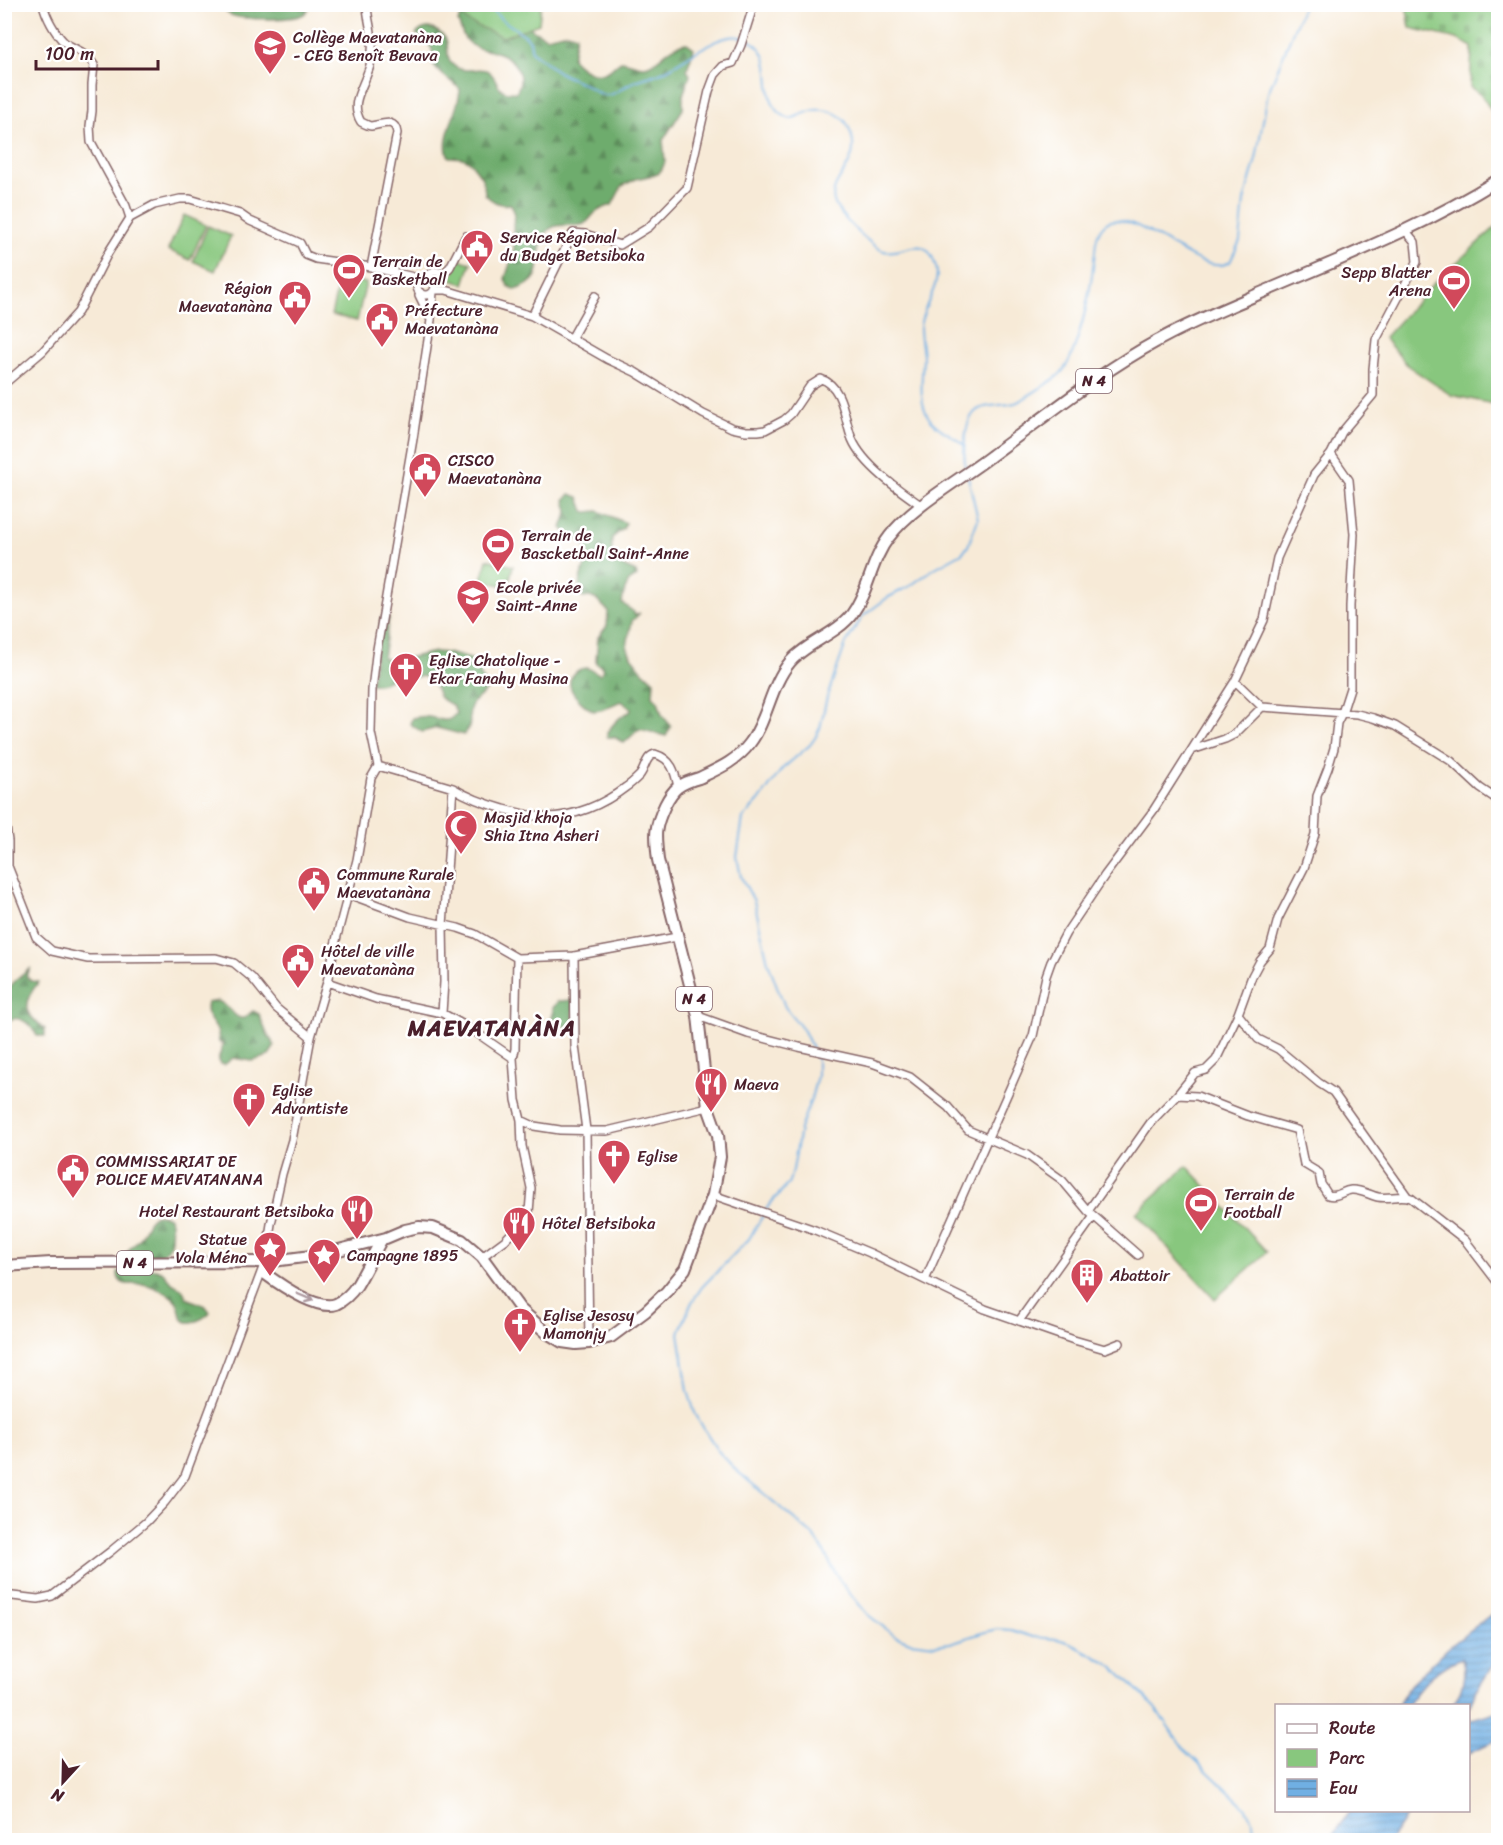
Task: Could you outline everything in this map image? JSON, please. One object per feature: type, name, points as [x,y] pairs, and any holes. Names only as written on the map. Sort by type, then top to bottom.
[{"type":"main road","name":"N 4","points":[[4,1266],[51,1263],[265,1262],[319,1255],[412,1229],[433,1228],[462,1240],[482,1257],[520,1309],[547,1334],[562,1342],[576,1344],[611,1337],[646,1311],[685,1269],[713,1195],[720,1157],[718,1135],[708,1107],[698,1016],[658,860],[655,836],[658,818],[668,798],[678,787],[725,766],[742,753],[752,741],[768,707],[773,688],[785,668],[793,658],[852,615],[876,559],[889,537],[922,506],[1102,375],[1160,339],[1406,230],[1459,205],[1498,180]]},
{"type":"main road","points":[[265,1262],[264,1273],[281,1286],[317,1302],[330,1305],[344,1299],[357,1284],[382,1239]]},
{"type":"street","points":[[43,4],[59,36],[86,54],[94,65],[90,126],[93,149],[126,206],[130,218]]},
{"type":"street","points":[[367,4],[372,33],[372,50],[368,74],[362,85],[356,109],[361,122],[371,126],[381,123],[393,124],[397,133],[371,267]]},
{"type":"street","points":[[532,316],[573,233],[585,234],[620,245],[649,227],[687,188],[709,91],[715,75],[723,66],[732,63],[741,45],[754,4]]},
{"type":"street","points":[[4,384],[43,351],[78,312],[108,253],[130,218],[154,205],[180,199],[190,199],[240,214],[250,221],[300,243],[306,255],[316,259],[430,278],[434,288],[413,439],[376,655],[371,733],[378,766],[371,778],[364,829],[327,982],[311,1037],[292,1140],[280,1184],[265,1262],[184,1476],[165,1502],[130,1536],[52,1596],[38,1599],[4,1595]]},
{"type":"street","points":[[925,1280],[1033,1036],[1046,976],[1056,951],[1106,875],[1153,811],[1235,681],[1264,620],[1278,558],[1314,475],[1330,454],[1342,432],[1373,395],[1372,369],[1376,340],[1417,262],[1415,242],[1406,230]]},
{"type":"street","points":[[396,274],[425,295],[434,288],[443,273],[450,267],[466,236]]},
{"type":"street","points":[[431,320],[419,295],[419,289],[423,278],[434,271],[443,273]]},
{"type":"street","points":[[434,288],[532,316],[606,359],[635,372],[703,414],[732,428],[746,431],[765,430],[791,414],[810,386],[821,379],[826,380],[833,387],[842,404],[848,430],[858,450],[886,479],[922,506]]},
{"type":"street","points":[[572,339],[595,296]]},
{"type":"street","points":[[1019,1321],[1151,1122],[1178,1095],[1195,1073],[1206,1070],[1216,1060],[1238,1014],[1252,976],[1270,949],[1278,919],[1309,852],[1315,834],[1317,796],[1328,768],[1334,748],[1337,723],[1350,687],[1350,606],[1354,534],[1349,480],[1330,454]]},
{"type":"street","points":[[1235,681],[1262,707],[1342,713],[1373,718],[1395,726],[1451,761],[1480,789],[1498,800]]},
{"type":"street","points":[[1192,750],[1234,734],[1262,707]]},
{"type":"street","points":[[4,747],[8,866],[36,937],[44,945],[52,951],[87,958],[216,958],[234,963],[252,978],[276,1008],[311,1037]]},
{"type":"street","points":[[378,766],[453,788],[491,806],[543,817],[561,816],[596,806],[627,787],[640,775],[649,757],[656,754],[666,758],[671,764],[678,787]]},
{"type":"street","points":[[442,1013],[443,925],[453,788]]},
{"type":"street","points":[[348,894],[410,917],[475,934],[517,958],[574,956],[677,937]]},
{"type":"street","points":[[574,956],[575,1046],[586,1130],[589,1343]]},
{"type":"street","points":[[482,1257],[505,1240],[529,1212],[531,1188],[522,1146],[513,1058],[517,958]]},
{"type":"street","points":[[327,982],[376,999],[442,1013],[471,1029],[513,1058]]},
{"type":"street","points":[[1238,1014],[1258,1039],[1278,1049],[1333,1092],[1407,1196],[1465,1240],[1498,1283]]},
{"type":"street","points":[[698,1016],[748,1034],[872,1063],[910,1077],[948,1107],[968,1130],[1027,1155],[1062,1180],[1091,1214],[1138,1255]]},
{"type":"street","points":[[1178,1095],[1197,1096],[1248,1116],[1297,1130],[1304,1164],[1319,1173],[1321,1184],[1328,1195],[1333,1197],[1352,1190],[1386,1198],[1407,1196]]},
{"type":"street","points":[[521,1120],[534,1126],[560,1130],[607,1131],[708,1107]]},
{"type":"street","points":[[713,1195],[777,1216],[870,1253],[986,1309],[1074,1341],[1105,1349],[1120,1343]]},
{"type":"green space","points":[[222,4],[310,5],[305,13],[296,17],[263,19],[232,16],[224,10]]},
{"type":"green space","points":[[453,5],[541,5],[539,24],[503,37],[468,22]]},
{"type":"green space","points":[[1406,5],[1498,5],[1498,118],[1482,96],[1470,87],[1472,47],[1457,39],[1410,28]]},
{"type":"green space","points":[[463,9],[523,20],[533,30],[546,37],[568,32],[576,35],[572,58],[579,66],[594,73],[605,73],[621,61],[642,66],[651,64],[680,44],[687,43],[694,48],[687,69],[690,75],[683,95],[683,109],[663,140],[665,162],[662,169],[658,174],[636,179],[622,186],[612,205],[597,212],[587,222],[549,229],[542,242],[537,273],[533,280],[515,290],[508,286],[505,279],[514,251],[514,211],[511,204],[497,203],[485,194],[482,179],[467,160],[449,157],[446,142],[460,89],[437,70],[433,64],[432,49],[416,34],[428,28],[440,33],[447,41],[448,55],[452,64],[466,70],[484,69],[492,75],[501,89],[516,92],[520,75],[511,60],[497,52],[477,48],[465,39],[458,22]]},
{"type":"green space","points":[[184,215],[206,225],[190,260],[168,250]]},
{"type":"green space","name":"Sepp Blatter Arena","points":[[1498,225],[1498,405],[1451,395],[1408,366],[1384,338],[1435,282]]},
{"type":"green space","points":[[208,226],[231,236],[215,271],[193,261]]},
{"type":"green space","points":[[458,259],[471,263],[464,284],[451,280]]},
{"type":"green space","name":"Terrain de Basketball","points":[[340,277],[366,283],[357,321],[331,315]]},
{"type":"green space","points":[[570,494],[579,497],[584,511],[598,511],[626,523],[623,529],[612,538],[612,553],[619,564],[636,572],[637,576],[627,586],[622,603],[634,612],[634,615],[640,613],[632,621],[627,646],[631,656],[654,681],[653,696],[658,701],[662,715],[671,726],[666,736],[640,729],[624,743],[614,737],[607,737],[612,725],[630,712],[631,708],[621,701],[593,711],[571,690],[571,679],[578,670],[587,668],[600,674],[603,671],[602,667],[596,663],[596,659],[598,637],[607,626],[608,611],[597,600],[590,597],[583,598],[578,593],[581,576],[589,555],[580,541],[562,528],[568,511],[565,500]]},
{"type":"green space","name":"Terrain de Bascketball Saint-Anne","points":[[487,559],[513,566],[508,587],[482,580]]},
{"type":"green space","points":[[381,618],[389,618],[383,658],[394,660],[439,652],[478,662],[481,668],[480,675],[488,687],[471,706],[470,724],[464,735],[437,728],[422,732],[410,724],[412,718],[418,717],[448,720],[456,712],[452,705],[440,698],[431,678],[394,679],[381,684],[371,684]]},
{"type":"green space","points":[[31,968],[26,976],[31,981],[39,982],[29,997],[27,1010],[32,1018],[45,1029],[45,1036],[37,1036],[31,1027],[19,1019],[10,1020],[5,1024],[5,1004],[8,991],[15,981]]},
{"type":"green space","points":[[574,1000],[573,1026],[551,1028],[553,1008],[558,1001]]},
{"type":"green space","points":[[218,1001],[240,1018],[244,1018],[253,1011],[259,1014],[275,1046],[269,1055],[252,1061],[233,1058],[224,1065],[220,1064],[218,1061],[223,1044],[219,1042],[218,1032],[206,1011],[207,1003]]},
{"type":"green space","name":"Terrain de Football","points":[[1187,1166],[1267,1252],[1215,1299],[1136,1213]]},
{"type":"green space","points":[[156,1215],[167,1216],[171,1222],[170,1245],[166,1251],[154,1256],[125,1256],[150,1220]]},
{"type":"green space","points":[[123,1268],[156,1269],[163,1272],[172,1283],[182,1289],[187,1298],[203,1305],[210,1312],[196,1321],[185,1321],[181,1316],[178,1303],[166,1293],[143,1284],[123,1283],[118,1273]]},
{"type":"water","points":[[1498,1609],[1498,1657],[1470,1705],[1453,1704],[1463,1683],[1462,1658],[1453,1661],[1431,1677],[1408,1704],[1399,1704],[1410,1685],[1448,1648]]},
{"type":"water","points":[[1498,1711],[1498,1739],[1470,1753],[1470,1720]]},
{"type":"water","points":[[1349,1812],[1409,1812],[1390,1840],[1329,1840]]},
{"type":"waterway","points":[[487,4],[501,19],[526,36],[530,41],[532,52],[558,72],[602,94],[613,94],[636,81],[662,72],[714,42],[735,36],[757,45],[764,55],[772,102],[779,112],[790,119],[811,111],[826,110],[844,120],[852,138],[853,150],[850,161],[835,187],[833,195],[835,204],[849,223],[879,249],[892,252],[920,247],[926,249],[931,256],[936,267],[937,278],[920,328],[923,355],[923,403],[929,418],[941,430],[965,446]]},
{"type":"waterway","points":[[966,469],[965,436],[974,413],[983,407],[1019,401],[1058,376],[1067,365],[1086,309],[1097,239],[1100,229],[1105,224],[1111,221],[1122,221],[1135,225],[1209,264],[1222,265],[1230,262],[1240,241],[1244,201],[1256,159],[1268,93],[1304,4]]},
{"type":"waterway","points":[[812,1048],[804,1031],[785,1007],[768,962],[754,901],[741,877],[737,857],[743,818],[759,801],[782,769],[815,738],[846,643],[863,616],[887,598],[962,553],[968,546],[978,519],[968,477]]},
{"type":"waterway","points":[[814,1053],[817,1059],[817,1076],[800,1129],[793,1170],[788,1184],[769,1205],[749,1239],[702,1287],[692,1302],[679,1333],[688,1391],[695,1413],[719,1452],[737,1471],[813,1535],[840,1581],[867,1614],[895,1636],[910,1642],[935,1645],[950,1643],[997,1629],[1011,1630],[1033,1637],[1068,1642],[1107,1663],[1155,1708],[1185,1750],[1245,1807],[1253,1822],[1255,1840]]},
{"type":"place","name":"Collège Maevatanàna - CEG Benoît Bevava","points":[[270,75]]},
{"type":"place","name":"Service Régional du Budget Betsiboka","points":[[477,275]]},
{"type":"place","name":"Terrain de Basketball","points":[[349,299]]},
{"type":"place","name":"Sepp Blatter Arena","points":[[1454,310]]},
{"type":"place","name":"Région Maevatanàna","points":[[295,326]]},
{"type":"place","name":"Préfecture Maevatanàna","points":[[382,348]]},
{"type":"place","name":"CISCO Maevatanàna","points":[[425,498]]},
{"type":"place","name":"Terrain de Bascketball Saint-Anne","points":[[498,573]]},
{"type":"place","name":"Ecole privée Saint-Anne","points":[[473,625]]},
{"type":"place","name":"Eglise Chatolique - Ekar Fanahy Masina","points":[[406,698]]},
{"type":"place","name":"Masjid khoja Shia Itna Asheri","points":[[461,855]]},
{"type":"place","name":"Commune Rurale Maevatanàna","points":[[314,912]]},
{"type":"place","name":"Hôtel de ville Maevatanàna","points":[[298,989]]},
{"type":"place","name":"Maeva","points":[[711,1113]]},
{"type":"place","name":"Eglise Advantiste","points":[[249,1128]]},
{"type":"place","name":"Eglise","points":[[614,1185]]},
{"type":"place","name":"COMMISSARIAT DE POLICE MAEVATANANA","points":[[73,1199]]},
{"type":"place","name":"Terrain de Football","points":[[1201,1232]]},
{"type":"place","name":"Hotel Restaurant Betsiboka","points":[[357,1240]]},
{"type":"place","name":"Hôtel Betsiboka","points":[[519,1252]]},
{"type":"place","name":"Statue Vola Ména","points":[[270,1277]]},
{"type":"place","name":"Campagne 1895","points":[[324,1284]]},
{"type":"place","name":"Abattoir","points":[[1087,1304]]},
{"type":"place","name":"Eglise Jesosy Mamonjy","points":[[520,1353]]},
{"type":"district","name":"MAEVATANÀNA","points":[[492,1028]]}]
